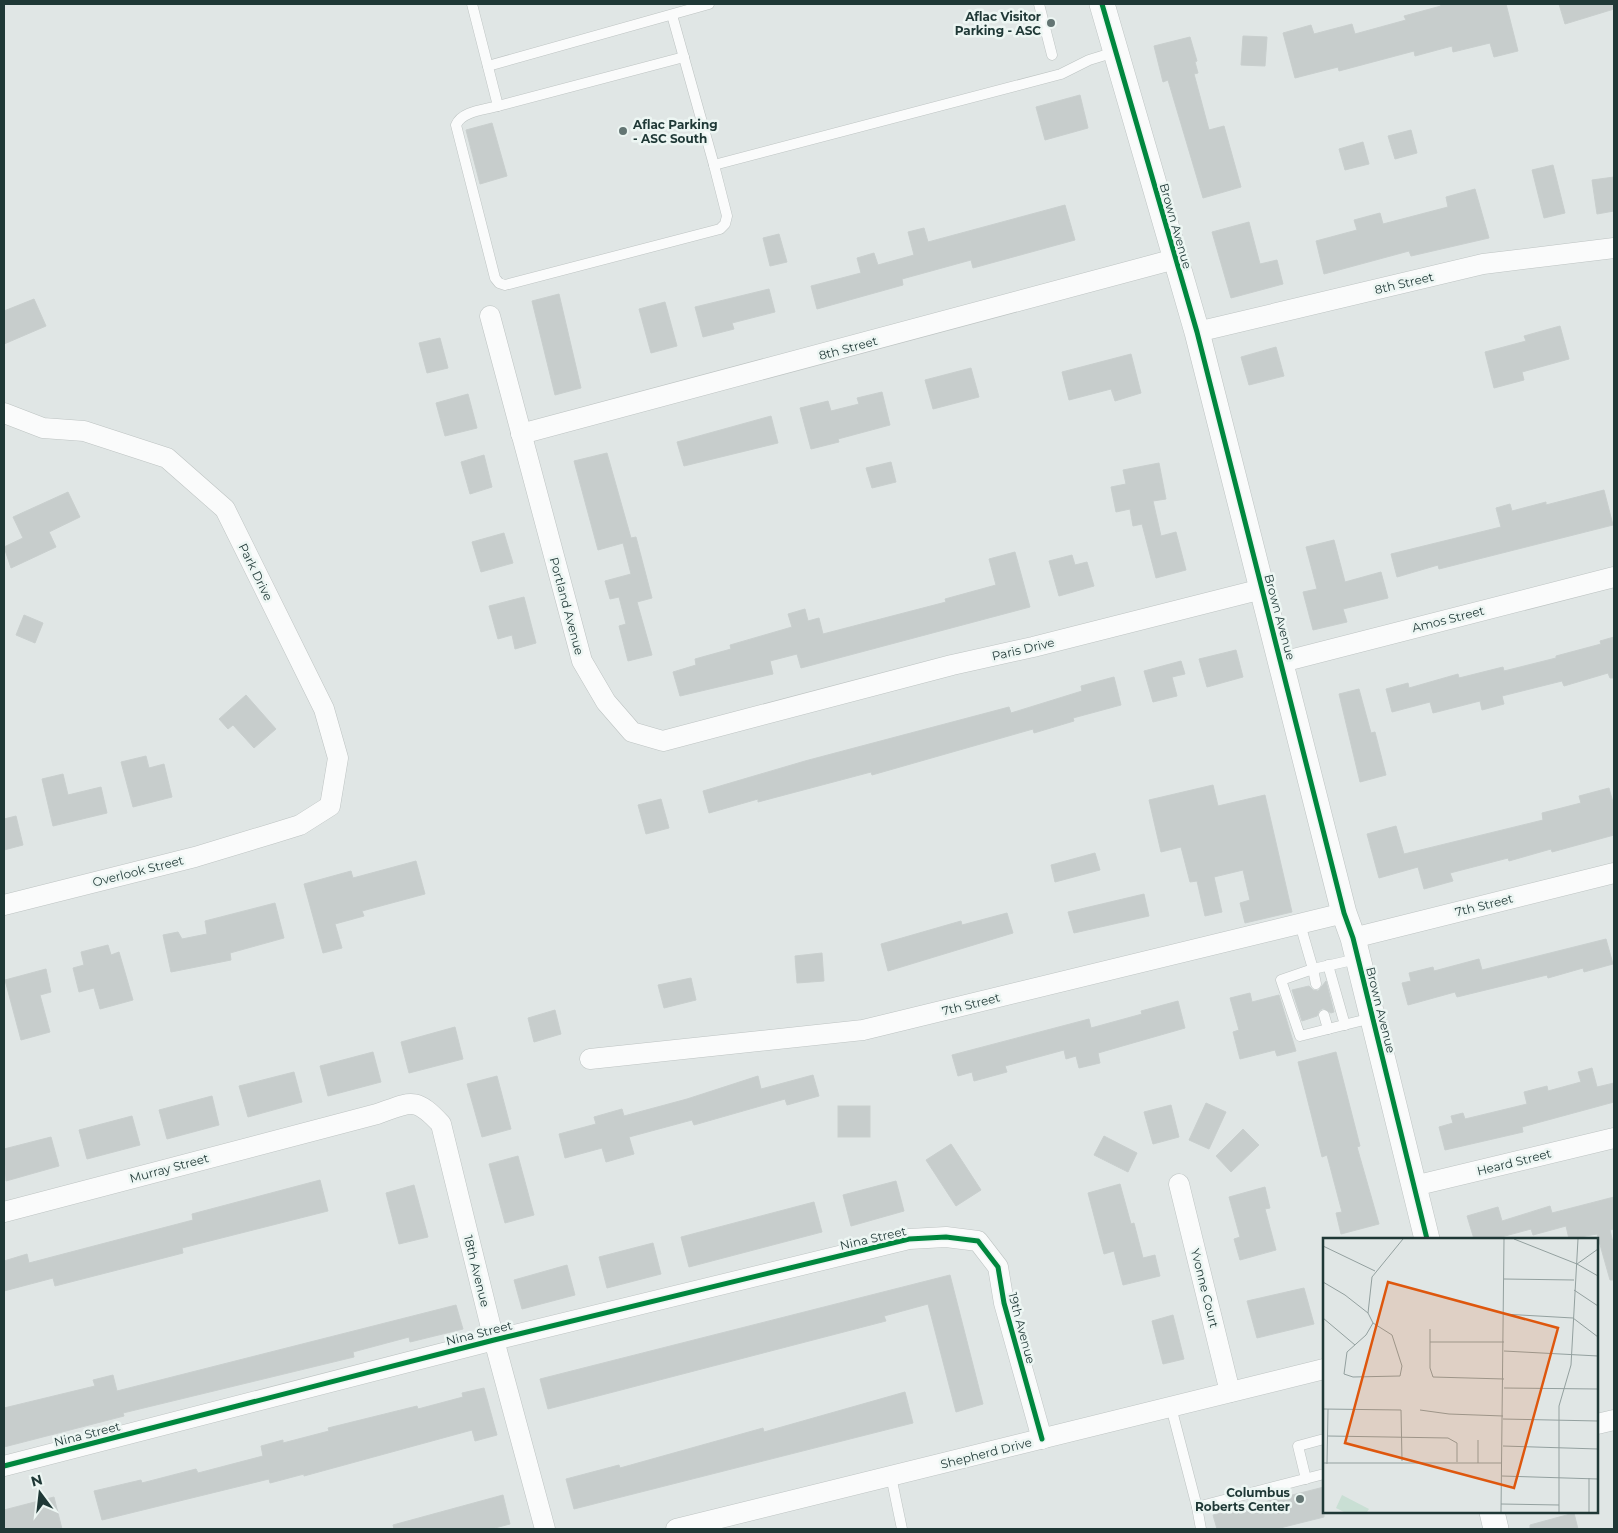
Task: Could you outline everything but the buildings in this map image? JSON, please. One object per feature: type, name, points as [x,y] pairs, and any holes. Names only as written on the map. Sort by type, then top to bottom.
[{"type":"street","name":"Brown Avenue","points":[[1105,4],[1116,52],[1197,332],[1344,913],[1356,948],[1427,1238]]},
{"type":"street","name":"8th Street","points":[[1197,332],[1483,264],[1614,248]]},
{"type":"street","name":"8th Street","points":[[521,434],[1176,259]]},
{"type":"street","name":"Portland Avenue","points":[[490,316],[582,661],[606,702],[632,732],[663,741],[783,709]]},
{"type":"street","name":"Park Drive","points":[[4,413],[43,428],[84,432],[167,458],[225,509],[324,709],[338,758],[330,806],[300,825],[271,834]]},
{"type":"street","name":"Amos Street","points":[[1282,662],[1614,577]]},
{"type":"street","name":"Paris Drive","points":[[783,709],[1262,589]]},
{"type":"street","name":"Overlook Street","points":[[4,905],[195,857],[271,834]]},
{"type":"street","name":"7th Street","points":[[1356,948],[1614,873]]},
{"type":"street","name":"7th Street","points":[[590,1059],[863,1030],[1344,913]]},
{"type":"street","name":"18th Avenue","points":[[335,1125],[407,1103],[425,1107],[441,1124],[494,1340],[545,1529]]},
{"type":"street","name":"Murray Street","points":[[4,1212],[335,1125]]},
{"type":"street","name":"Heard Street","points":[[1414,1186],[1614,1138]]},
{"type":"street","name":"Yvonne Court","points":[[1179,1184],[1230,1392]]},
{"type":"street","name":"Nina Street","points":[[4,1466],[494,1340],[909,1239],[946,1237],[962,1239]]},
{"type":"street","name":"19th Avenue","points":[[962,1239],[978,1241],[998,1267],[1004,1304],[1042,1439]]},
{"type":"street","name":"Shepherd Drive","points":[[676,1529],[1323,1369]]},
{"type":"street","points":[[1598,1424],[1614,1420]]},
{"type":"street","points":[[1492,1513],[1496,1529]]},
{"type":"lane","points":[[472,4],[498,106]]},
{"type":"lane","points":[[488,66],[709,4]]},
{"type":"lane","points":[[1039,4],[1052,55]]},
{"type":"lane","points":[[672,15],[684,57],[714,165],[727,216],[725,224],[720,229],[506,285],[498,283],[495,278],[456,125],[459,119],[465,115],[684,57]]},
{"type":"lane","points":[[714,165],[1061,74],[1090,60],[1116,52]]},
{"type":"lane","points":[[1300,924],[1316,984]]},
{"type":"lane","points":[[1356,948],[1328,965],[1281,980],[1300,1036],[1373,1018]]},
{"type":"lane","points":[[1328,965],[1345,1025]]},
{"type":"lane","points":[[1324,1015],[1328,1029]]},
{"type":"lane","points":[[1171,1407],[1201,1529]]},
{"type":"lane","points":[[1306,1479],[1298,1446],[1323,1439]]},
{"type":"lane","points":[[1197,1507],[1323,1474]]},
{"type":"lane","points":[[891,1476],[902,1529]]},
{"type":"cycle path","points":[[1102,4],[1197,332],[1344,913],[1353,938],[1427,1238]]},
{"type":"cycle path","points":[[4,1466],[494,1340],[909,1239],[946,1237],[978,1241],[998,1267],[1004,1303],[1042,1439]]},
{"type":"place","name":"Aflac Visitor Parking - ASC","points":[[1051,23]]},
{"type":"place","name":"Aflac Parking - ASC South","points":[[623,131]]},
{"type":"place","name":"Columbus Roberts Center","points":[[1300,1499]]}]
